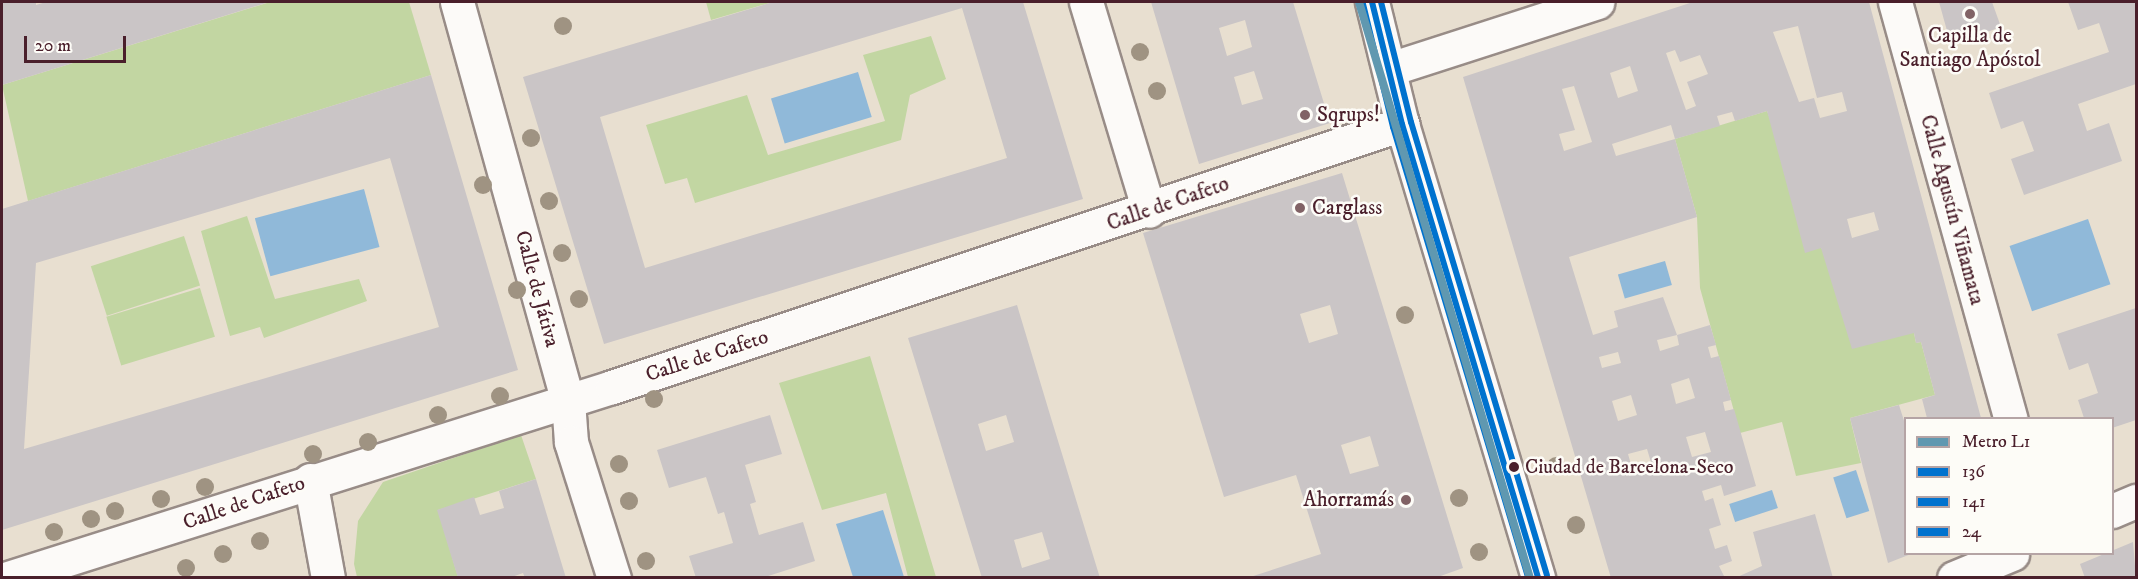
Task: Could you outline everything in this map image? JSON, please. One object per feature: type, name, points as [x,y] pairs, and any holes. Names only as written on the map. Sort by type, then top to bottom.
[{"type":"street","name":"Calle de Játiva","points":[[457,2],[568,401],[571,442],[614,578]]},
{"type":"street","points":[[1086,2],[1149,211]]},
{"type":"street","points":[[1371,2],[1390,69],[1402,124],[1538,578]]},
{"type":"street","points":[[1390,69],[1597,2]]},
{"type":"street","name":"Calle Agustín Viñamata","points":[[1895,2],[2010,417]]},
{"type":"street","name":"Calle de Cafeto","points":[[8,578],[227,510],[310,480],[568,401],[1149,211],[1402,124]]},
{"type":"street","points":[[310,480],[328,578]]},
{"type":"street","points":[[2114,510],[2136,501]]},
{"type":"street","points":[[1954,578],[2010,555]]},
{"type":"green space","points":[[270,2],[409,2],[431,75],[28,201],[2,85]]},
{"type":"green space","points":[[706,2],[773,2],[711,20]]},
{"type":"green space","points":[[931,36],[946,79],[910,95],[901,140],[695,203],[687,178],[665,184],[646,125],[747,95],[768,155],[885,121],[863,55]]},
{"type":"green space","points":[[1767,111],[1821,248],[1914,333],[1916,343],[1921,342],[1935,395],[1850,418],[1861,463],[1796,476],[1782,422],[1740,433],[1700,288],[1697,217],[1675,139]]},
{"type":"green space","points":[[247,216],[275,299],[359,279],[367,301],[264,338],[260,327],[230,336],[201,231]]},
{"type":"green space","points":[[184,236],[200,285],[107,316],[91,266]]},
{"type":"green space","points":[[200,288],[215,337],[121,365],[106,317]]},
{"type":"green space","points":[[870,356],[936,577],[908,577],[886,493],[822,510],[779,383]]},
{"type":"green space","points":[[521,435],[536,479],[438,510],[458,577],[357,577],[354,564],[358,521],[383,482]]},
{"type":"water","points":[[858,72],[872,117],[785,144],[771,99]]},
{"type":"water","points":[[364,189],[380,247],[270,276],[255,218]]},
{"type":"water","points":[[2088,219],[2110,284],[2032,311],[2010,246]]},
{"type":"water","points":[[1665,261],[1672,285],[1625,299],[1618,275]]},
{"type":"water","points":[[1856,470],[1869,511],[1846,518],[1833,477]]},
{"type":"water","points":[[1772,490],[1778,508],[1735,522],[1729,504]]},
{"type":"water","points":[[883,510],[904,577],[853,577],[836,524]]},
{"type":"building","points":[[2,2],[36,2],[36,5],[46,2],[269,2],[2,85]]},
{"type":"building","points":[[773,2],[1023,2],[1083,199],[604,344],[523,77]],"holes":[[[962,8],[1007,158],[645,268],[600,117]]]},
{"type":"building","points":[[1151,2],[1293,2],[1330,123],[1199,164]],"holes":[[[1245,20],[1252,47],[1227,56],[1219,28]],[[1254,71],[1263,99],[1242,105],[1234,77]]]},
{"type":"building","points":[[1693,2],[1869,2],[1981,417],[1927,417],[1922,399],[1935,395],[1921,342],[1916,343],[1914,333],[1852,349],[1821,248],[1805,253],[1767,111],[1735,121],[1732,112],[1717,116],[1720,126],[1675,139],[1697,217],[1569,257],[1593,335],[1618,327],[1614,311],[1663,297],[1677,335],[1710,325],[1716,345],[1708,347],[1711,358],[1719,356],[1731,400],[1723,402],[1725,411],[1734,409],[1756,486],[1724,496],[1721,485],[1702,491],[1705,501],[1713,498],[1721,525],[1709,529],[1715,549],[1727,545],[1732,561],[1719,566],[1725,578],[1611,578],[1463,77]],"holes":[[[1798,26],[1817,98],[1842,92],[1847,111],[1820,118],[1814,98],[1799,102],[1773,32]],[[1675,50],[1680,62],[1700,55],[1708,74],[1687,82],[1696,106],[1686,110],[1666,53]],[[1630,66],[1638,91],[1618,98],[1610,73]],[[1574,86],[1592,142],[1564,151],[1559,134],[1575,130],[1562,89]],[[1671,125],[1675,139],[1616,156],[1612,144]],[[1874,212],[1879,230],[1852,238],[1847,219]],[[1677,335],[1679,345],[1660,351],[1657,340]],[[1618,352],[1621,363],[1602,368],[1599,357]],[[1689,378],[1695,398],[1676,404],[1671,384]],[[1631,395],[1637,415],[1618,421],[1612,401]],[[1705,432],[1711,452],[1692,457],[1686,437]],[[1647,449],[1653,469],[1634,475],[1628,454]]]},
{"type":"building","name":"Capilla de Santiago Apóstol","points":[[1939,2],[1992,2],[2001,27],[1951,45]]},
{"type":"building","points":[[2068,2],[2136,2],[2136,84],[2078,104],[2087,131],[2109,123],[2122,161],[2024,195],[2011,159],[2034,151],[2023,121],[2001,129],[1989,93],[2109,52],[2099,23],[2078,30]]},
{"type":"building","points":[[431,75],[518,370],[2,530],[2,209]],"holes":[[[390,158],[439,327],[24,449],[36,263]]]},
{"type":"building","points":[[1342,173],[1463,568],[1435,578],[1247,578],[1321,554],[1296,475],[1224,497],[1143,233]],"holes":[[[1330,305],[1338,334],[1309,343],[1300,314]],[[1370,436],[1379,466],[1350,474],[1341,445]]]},
{"type":"building","points":[[1017,305],[1100,578],[982,578],[908,338]],"holes":[[[1006,415],[1014,442],[986,451],[978,424]],[[1042,532],[1050,559],[1022,568],[1014,540]]]},
{"type":"building","points":[[2136,308],[2136,420],[2114,427],[2114,417],[2084,417],[2078,400],[2098,393],[2088,363],[2069,370],[2057,334]]},
{"type":"building","points":[[1899,405],[1904,421],[1904,555],[1908,555],[1888,563],[1850,418]]},
{"type":"building","points":[[770,415],[782,454],[745,465],[756,502],[750,504],[759,535],[803,522],[815,561],[762,578],[696,578],[689,556],[733,543],[724,512],[718,514],[706,477],[669,488],[657,450]]},
{"type":"building","points":[[536,479],[566,578],[525,578],[523,573],[509,578],[458,578],[437,510],[474,497],[480,515],[504,508],[499,491]]},
{"type":"building","points":[[1815,514],[1833,578],[1735,578],[1762,566],[1753,532]]},
{"type":"building","points":[[2133,542],[2136,578],[2085,578],[2080,564],[2102,555],[2114,555],[2114,550]]},
{"type":"metro line","name":"L1","points":[[1359,2],[1530,578]]},
{"type":"transit line","name":"136","points":[[1372,2],[1402,124],[1538,578]]},
{"type":"transit line","name":"24","points":[[1381,2],[1411,122],[1547,575]]},
{"type":"transit line","name":"141","points":[[1363,4],[1393,127],[1528,578]]},
{"type":"place","name":"Capilla de Santiago Apóstol","points":[[1970,14]]},
{"type":"place","name":"Sqrups!","points":[[1305,115]]},
{"type":"place","name":"Carglass","points":[[1300,208]]},
{"type":"place","name":"Ciudad de Barcelona-Seco","points":[[1514,467]]},
{"type":"place","name":"Ahorramás","points":[[1406,500]]}]
